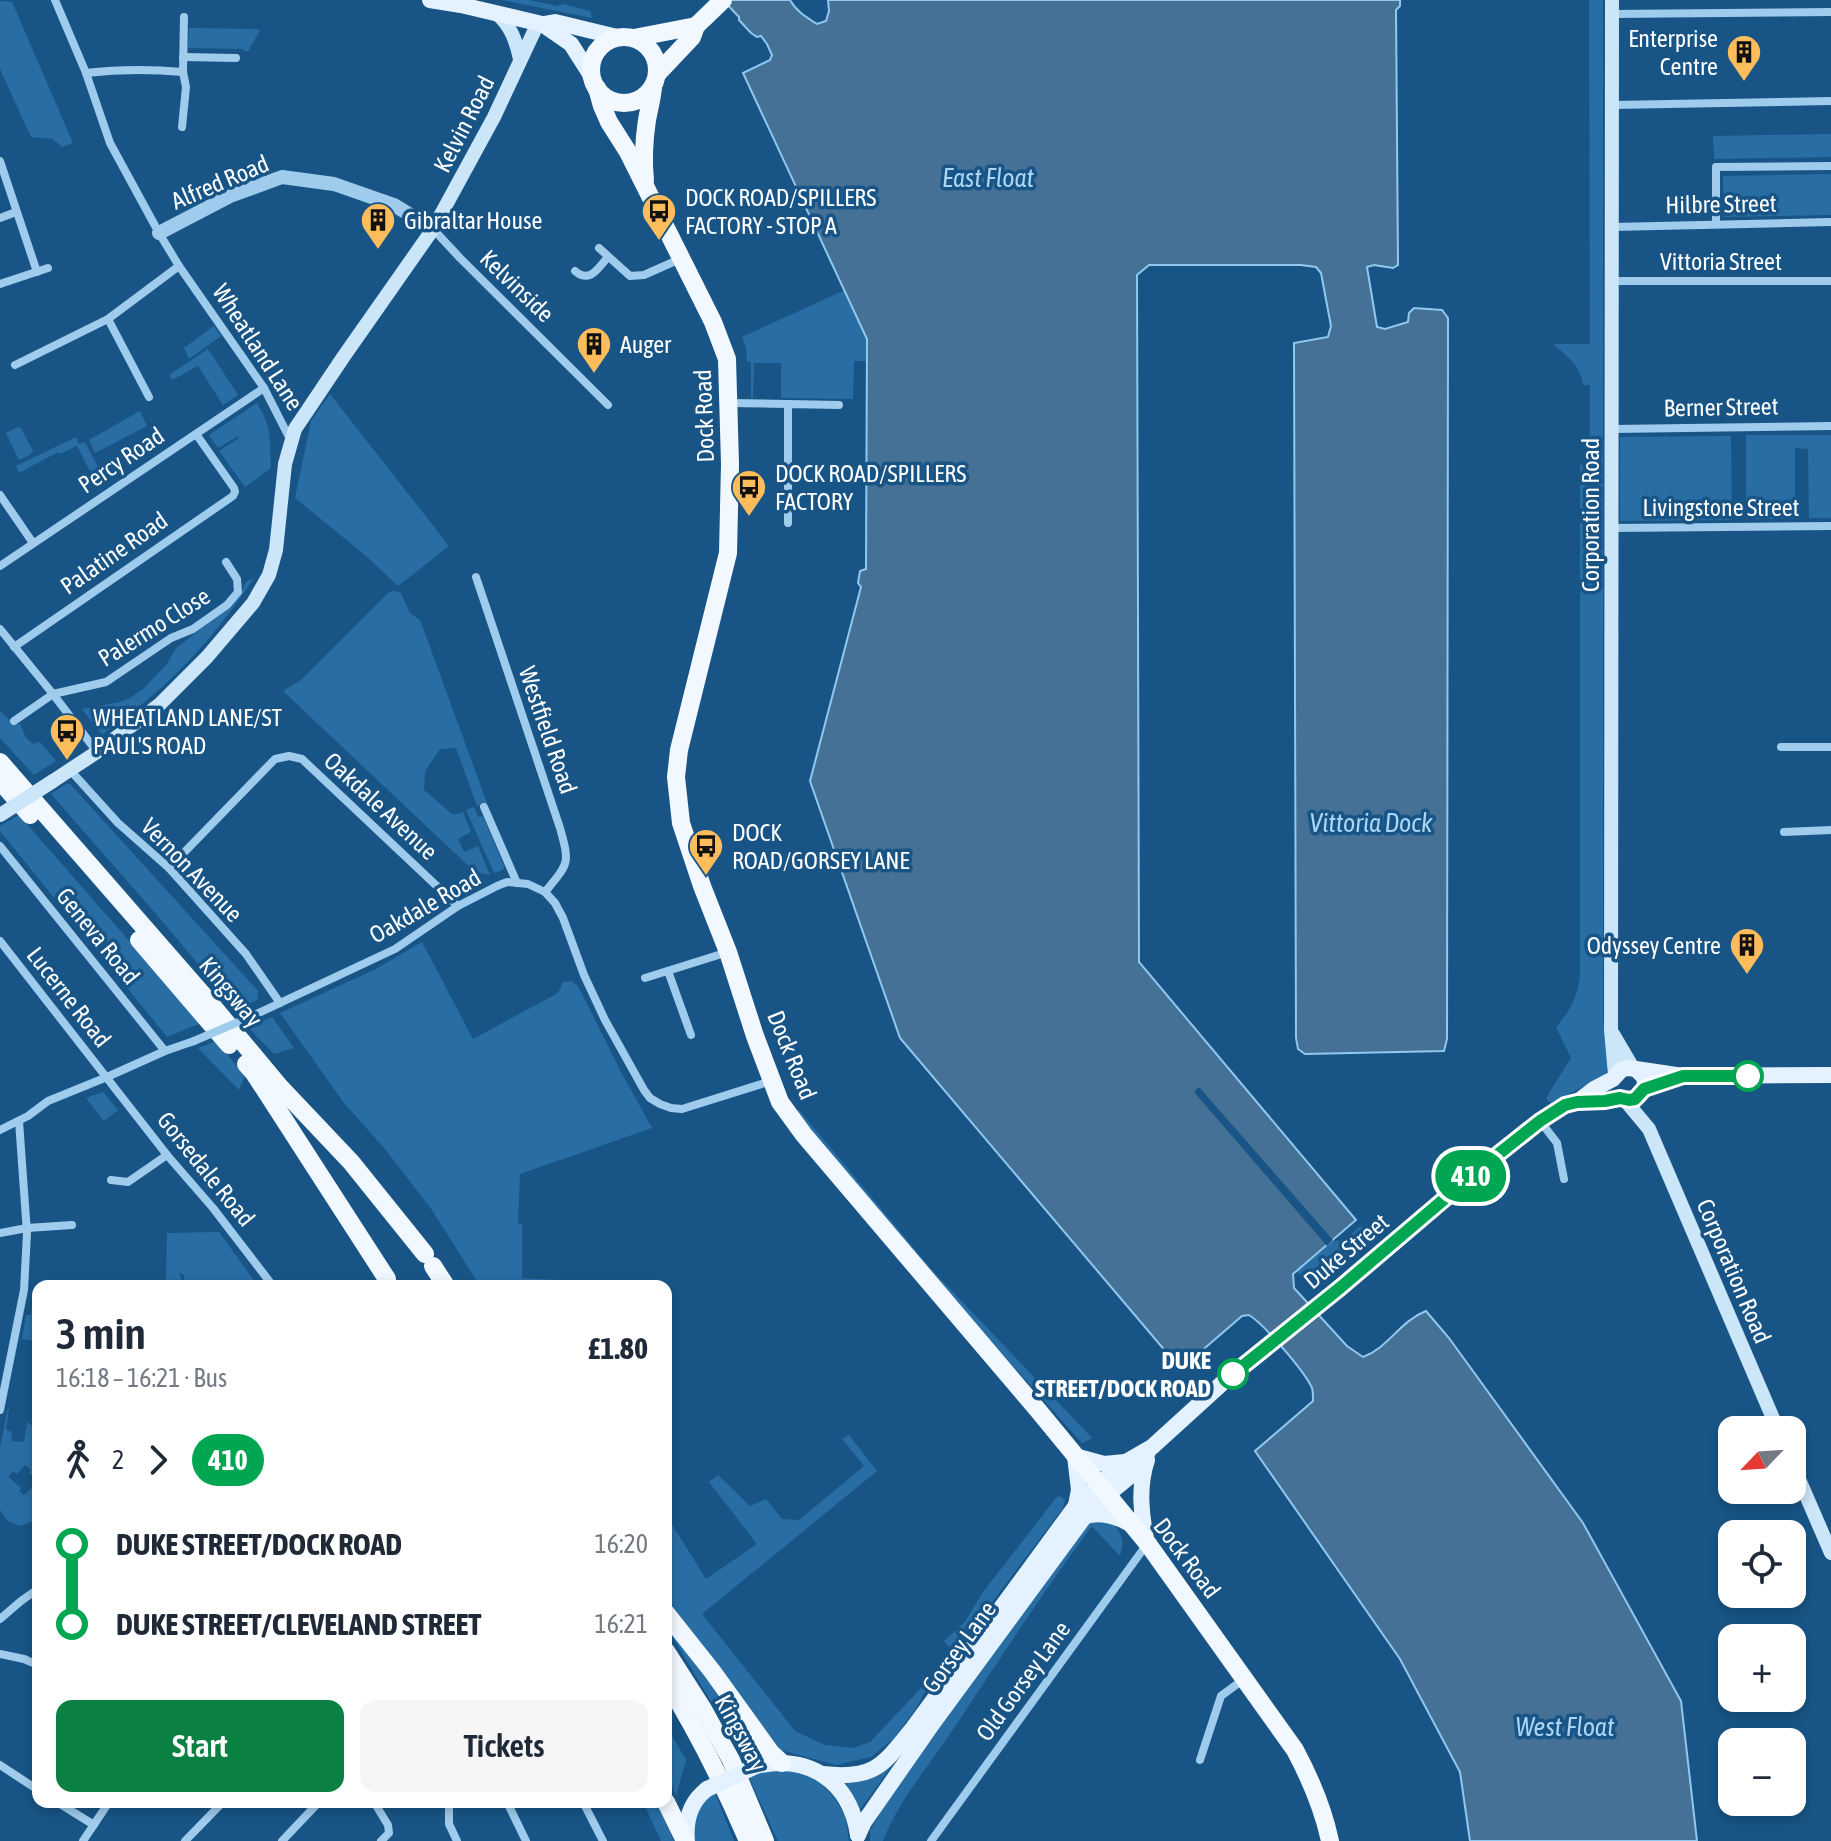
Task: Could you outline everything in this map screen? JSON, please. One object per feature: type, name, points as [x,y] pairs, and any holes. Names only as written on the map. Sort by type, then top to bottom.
[{"type":"highway","points":[[696,26],[604,43],[595,54],[592,65],[595,83],[607,98],[623,103],[638,100],[693,36],[696,26],[723,0]]},
{"type":"highway","points":[[626,37],[644,43],[652,51],[656,60],[655,80]]},
{"type":"highway","name":"Dock Road","points":[[646,188],[647,121],[655,80]]},
{"type":"highway","name":"Dock Road","points":[[595,83],[609,122],[628,152],[713,322],[727,359],[728,553],[680,746],[676,777],[681,823],[780,1102],[804,1135],[1148,1544],[1283,1732],[1312,1781],[1325,1814],[1330,1841]]},
{"type":"highway","name":"Kingsway","points":[[0,762],[280,1087],[351,1162],[442,1280]]},
{"type":"highway","name":"Kingsway","points":[[0,781],[254,1073],[387,1279]]},
{"type":"highway","points":[[672,1621],[771,1753],[782,1763]]},
{"type":"highway","name":"Kingsway","points":[[672,1660],[731,1760],[765,1841]]},
{"type":"highway","name":"Kingsway","points":[[672,1691],[700,1738],[748,1841]]},
{"type":"highway","points":[[669,1808],[686,1841]]},
{"type":"main road","points":[[430,0],[626,37]]},
{"type":"main road","name":"Corporation Road","points":[[1612,7],[1611,1030],[1614,1077]]},
{"type":"main road","points":[[497,14],[515,38],[520,59]]},
{"type":"main road","points":[[540,23],[571,44],[595,83]]},
{"type":"main road","name":"Kelvin Road","points":[[291,442],[295,429],[328,379],[433,229],[494,117],[540,23]]},
{"type":"main road","name":"Wheatland Lane","points":[[0,815],[97,752],[160,704],[207,657],[253,603],[269,575],[276,550],[285,464],[291,442]]},
{"type":"main road","points":[[1611,1030],[1635,1069],[1644,1077],[1644,1090]]},
{"type":"main road","points":[[1683,1076],[1644,1090],[1635,1099],[1622,1098],[1614,1090],[1614,1077],[1622,1069],[1683,1076],[1831,1075]]},
{"type":"main road","name":"Duke Street","points":[[1577,1102],[1614,1077]]},
{"type":"main road","name":"Corporation Road","points":[[1644,1090],[1649,1129],[1772,1416]]},
{"type":"main road","name":"Corporation Road","points":[[1622,1098],[1649,1129]]},
{"type":"main road","name":"Duke Street","points":[[1103,1490],[1126,1462],[1152,1447],[1229,1377],[1540,1121],[1565,1105],[1622,1098]]},
{"type":"main road","points":[[1148,1544],[1141,1499],[1143,1472],[1152,1447]]},
{"type":"main road","name":"Duke Street","points":[[1103,1490],[1134,1473],[1152,1447]]},
{"type":"main road","points":[[1126,1462],[1104,1464],[1075,1456],[1080,1512],[1106,1514],[1132,1525]]},
{"type":"main road","name":"Gorsey Lane","points":[[782,1763],[842,1777],[867,1773],[885,1762],[1080,1512],[1103,1490]]},
{"type":"main road","points":[[1806,1496],[1829,1549]]},
{"type":"main road","name":"Gorsey Lane","points":[[858,1838],[864,1822],[1080,1512]]},
{"type":"main road","points":[[686,1841],[688,1818],[698,1796],[756,1766],[782,1763]]},
{"type":"main road","points":[[823,1774],[845,1797],[858,1838]]},
{"type":"street","name":"Wheatland Lane","points":[[55,0],[86,73],[110,143],[179,266],[264,388],[291,442]]},
{"type":"street","points":[[1612,7],[1831,12]]},
{"type":"street","points":[[182,127],[186,87],[183,72],[184,17]]},
{"type":"street","points":[[183,57],[236,58]]},
{"type":"street","points":[[86,73],[116,69],[183,72]]},
{"type":"street","points":[[1613,105],[1831,101]]},
{"type":"street","points":[[0,161],[37,272]]},
{"type":"street","points":[[1716,224],[1716,167],[1831,166]]},
{"type":"street","name":"Alfred Road","points":[[159,233],[230,196],[282,177],[334,184],[394,205],[433,229]]},
{"type":"street","points":[[0,218],[16,212]]},
{"type":"street","name":"Hilbre Street","points":[[1612,227],[1831,222]]},
{"type":"street","name":"Kelvinside","points":[[433,229],[608,405]]},
{"type":"street","points":[[599,248],[630,276],[637,277],[681,258]]},
{"type":"street","points":[[575,271],[582,276],[590,275],[608,257]]},
{"type":"street","points":[[15,365],[108,319],[179,266]]},
{"type":"street","points":[[0,284],[48,268]]},
{"type":"street","name":"Vittoria Street","points":[[1612,281],[1831,281]]},
{"type":"street","points":[[108,319],[149,397]]},
{"type":"street","name":"Percy Road","points":[[0,566],[264,388]]},
{"type":"street","points":[[729,403],[839,405]]},
{"type":"street","points":[[788,404],[788,523]]},
{"type":"street","name":"Berner Street","points":[[1612,429],[1831,426]]},
{"type":"street","name":"Palatine Road","points":[[14,647],[233,496],[235,492],[196,434]]},
{"type":"street","points":[[0,495],[33,543]]},
{"type":"street","name":"Livingstone Street","points":[[1612,528],[1831,526]]},
{"type":"street","name":"Palermo Close","points":[[53,694],[106,682],[227,605],[238,592],[237,579],[226,562]]},
{"type":"street","name":"Westfield Road","points":[[476,577],[567,855],[565,865],[545,892]]},
{"type":"street","points":[[0,629],[97,752]]},
{"type":"street","points":[[14,721],[53,694]]},
{"type":"street","points":[[1781,747],[1831,747]]},
{"type":"street","name":"Oakdale Avenue","points":[[169,868],[275,759],[289,756],[302,759],[458,906]]},
{"type":"street","name":"Vernon Avenue","points":[[70,770],[118,823],[169,868],[246,954],[280,1003]]},
{"type":"street","points":[[484,807],[517,883]]},
{"type":"street","points":[[1784,832],[1831,830]]},
{"type":"street","name":"Geneva Road","points":[[0,846],[165,1051]]},
{"type":"street","name":"Oakdale Road","points":[[0,1130],[48,1101],[250,1017],[395,949],[458,906],[497,886],[507,882],[517,883],[545,892]]},
{"type":"street","points":[[545,892],[563,918],[605,1020],[650,1098],[671,1108],[682,1109],[772,1080]]},
{"type":"street","name":"Lucerne Road","points":[[0,941],[107,1077]]},
{"type":"street","points":[[645,978],[728,952]]},
{"type":"street","points":[[668,971],[691,1035]]},
{"type":"street","name":"Gorsedale Road","points":[[107,1077],[268,1280]]},
{"type":"street","points":[[0,1410],[24,1294],[27,1228],[19,1121]]},
{"type":"street","points":[[1540,1121],[1557,1143],[1564,1179]]},
{"type":"street","points":[[111,1180],[128,1182],[167,1155]]},
{"type":"street","points":[[0,1233],[72,1225]]},
{"type":"street","name":"Old Gorsey Lane","points":[[931,1841],[1148,1544]]},
{"type":"street","points":[[0,1619],[32,1593]]},
{"type":"street","points":[[0,1654],[32,1663]]},
{"type":"street","points":[[1200,1760],[1221,1696],[1244,1679]]},
{"type":"street","points":[[0,1765],[32,1786]]},
{"type":"street","points":[[67,1808],[94,1825]]},
{"type":"street","points":[[83,1841],[105,1808]]},
{"type":"street","points":[[185,1841],[217,1808]]},
{"type":"street","points":[[282,1841],[313,1808]]},
{"type":"street","points":[[378,1808],[389,1833],[381,1841]]},
{"type":"street","points":[[449,1808],[449,1824],[457,1841]]},
{"type":"street","points":[[510,1808],[526,1841]]},
{"type":"street","points":[[586,1808],[603,1841]]},
{"type":"shaded area","points":[[502,0],[563,4],[590,11],[592,18]]},
{"type":"shaded area","points":[[1589,0],[1603,0],[1603,1022],[1608,1067],[1605,1076],[1550,1103],[1546,1098],[1571,1058],[1556,1027],[1572,1003],[1580,976],[1580,465],[1590,459],[1590,385],[1583,385],[1576,367],[1553,344],[1590,344]]},
{"type":"shaded area","points":[[0,1],[12,2],[73,143],[62,147],[53,139],[31,137],[0,69]]},
{"type":"shaded area","points":[[189,28],[260,30],[248,52],[242,49],[188,48]]},
{"type":"shaded area","points":[[1831,134],[1831,157],[1714,159],[1713,136]]},
{"type":"shaded area","points":[[1831,174],[1831,215],[1724,217],[1723,176]]},
{"type":"shaded area","points":[[845,290],[867,339],[867,361],[854,361],[853,399],[781,398],[781,363],[754,363],[751,398],[751,362],[747,361],[742,337]]},
{"type":"shaded area","points":[[214,326],[221,336],[189,359],[184,348]]},
{"type":"shaded area","points":[[208,349],[238,395],[223,405],[198,366],[172,380],[169,375]]},
{"type":"shaded area","points":[[330,394],[449,546],[398,586],[295,498],[311,421]]},
{"type":"shaded area","points":[[257,403],[268,427],[271,468],[245,487],[219,451],[238,436],[218,448],[209,435]]},
{"type":"shaded area","points":[[140,411],[147,426],[95,453],[89,440]]},
{"type":"shaded area","points":[[18,427],[33,451],[19,460],[6,433]]},
{"type":"shaded area","points":[[1746,435],[1831,435],[1831,518],[1809,518],[1808,449],[1795,448],[1795,519],[1746,519]]},
{"type":"shaded area","points":[[1731,436],[1732,520],[1620,521],[1620,437]]},
{"type":"shaded area","points":[[76,437],[79,444],[85,442],[103,477],[95,481],[77,446],[60,454],[58,452],[19,473],[16,466]]},
{"type":"shaded area","points":[[254,578],[223,622],[188,662],[148,699],[101,733],[82,709],[120,702],[143,689],[167,664],[176,648],[227,609],[246,582]]},
{"type":"shaded area","points":[[393,591],[400,592],[410,613],[420,620],[487,803],[477,806],[456,748],[440,749],[425,771],[424,790],[453,815],[463,812],[471,832],[458,839],[464,852],[478,846],[490,875],[475,872],[283,691],[301,680]]},
{"type":"shaded area","points":[[0,711],[14,724],[20,724],[26,738],[33,744],[40,742],[56,761],[34,775],[0,738]]},
{"type":"shaded area","points":[[70,784],[258,991],[257,1000],[236,1009],[51,794]]},
{"type":"shaded area","points":[[474,807],[478,817],[483,816],[503,870],[494,873],[466,810]]},
{"type":"shaded area","points":[[19,815],[201,1023],[167,1037],[0,831],[0,826]]},
{"type":"shaded area","points":[[422,942],[473,1039],[558,993],[563,982],[571,981],[578,986],[652,1128],[520,1174],[518,1223],[522,1224],[522,1278],[557,1280],[476,1280],[432,1210],[385,1149],[344,1103],[280,1013],[376,969]]},
{"type":"shaded area","points":[[272,1017],[294,1048],[274,1054],[248,1027]]},
{"type":"shaded area","points":[[216,1041],[245,1076],[239,1090],[198,1048]]},
{"type":"shaded area","points":[[103,1092],[118,1110],[104,1121],[86,1098]]},
{"type":"shaded area","points":[[799,1110],[932,1270],[1092,1438],[1082,1443],[929,1272],[795,1112]]},
{"type":"shaded area","points":[[1361,1226],[1374,1240],[1331,1277],[1319,1279],[1310,1287],[1297,1271],[1333,1241],[1344,1240]]},
{"type":"shaded area","points":[[219,1232],[254,1280],[184,1280],[184,1275],[179,1272],[181,1280],[166,1280],[167,1233]]},
{"type":"shaded area","points":[[32,1305],[32,1340],[22,1339],[26,1315],[31,1315]]},
{"type":"shaded area","points":[[9,1408],[6,1430],[12,1432],[11,1441],[24,1442],[27,1422],[32,1426],[32,1475],[25,1465],[17,1474],[13,1471],[8,1477],[21,1488],[19,1491],[24,1495],[32,1488],[32,1522],[19,1526],[8,1521],[0,1510],[0,1447]]},
{"type":"shaded area","points":[[849,1435],[877,1471],[702,1614],[795,1731],[825,1745],[853,1748],[870,1742],[942,1666],[952,1650],[944,1641],[965,1622],[983,1592],[1056,1498],[1059,1496],[1065,1500],[1063,1508],[927,1689],[894,1738],[871,1757],[836,1765],[777,1749],[672,1610],[672,1525],[706,1579],[757,1544],[709,1482],[718,1475],[750,1506],[766,1499],[782,1519],[799,1520],[864,1466],[842,1439]]},
{"type":"shaded area","points":[[1090,1520],[1114,1524],[1122,1539],[1120,1556],[1092,1526],[906,1797],[883,1841],[870,1841],[870,1831],[883,1806],[1004,1634]]},
{"type":"shaded area","points":[[672,1633],[755,1746],[741,1758]]},
{"type":"shaded area","points":[[672,1736],[686,1760],[676,1796],[672,1786]]},
{"type":"shaded area","points":[[894,1763],[859,1811],[837,1780]]},
{"type":"shaded area","points":[[769,1768],[796,1770],[818,1781],[833,1796],[845,1815],[849,1841],[778,1841],[747,1774]]},
{"type":"shaded area","points":[[714,1791],[734,1841],[691,1841],[694,1808]]},
{"type":"shaded area","points":[[646,1808],[660,1808],[674,1841],[661,1841]]},
{"type":"water","name":"East Float","points":[[723,0],[790,0],[798,11],[817,24],[826,21],[828,0],[1400,0],[1396,10],[1398,265],[1393,268],[1367,267],[1377,327],[1385,329],[1408,322],[1409,313],[1414,308],[1442,310],[1448,318],[1447,1039],[1444,1051],[1305,1054],[1298,1049],[1296,1038],[1294,343],[1328,337],[1331,326],[1321,273],[1316,267],[1149,265],[1137,275],[1139,962],[1356,1220],[1293,1274],[1294,1288],[1347,1346],[1363,1357],[1426,1311],[1449,1338],[1583,1523],[1681,1701],[1697,1841],[1470,1841],[1460,1772],[1400,1659],[1255,1451],[1313,1401],[1312,1388],[1301,1371],[1274,1338],[1249,1315],[1242,1316],[1183,1367],[1178,1366],[900,1038],[810,781],[861,587],[858,583],[860,571],[866,569],[867,339],[743,73],[770,60],[772,55],[761,36],[751,33]]},
{"type":"pier","points":[[1199,1087],[1333,1240],[1327,1246],[1194,1092]]},
{"type":"bus line","name":"410","points":[[1233,1374],[1482,1167],[1565,1105],[1635,1099],[1644,1089],[1683,1076],[1748,1076]]},
{"type":"place","name":"Enterprise Centre","points":[[1744,83]]},
{"type":"place","name":"DOCK ROAD/SPILLERS FACTORY - STOP A","points":[[659,242]]},
{"type":"place","name":"Gibraltar House","points":[[378,251]]},
{"type":"place","name":"Auger","points":[[594,375]]},
{"type":"place","name":"DOCK ROAD/SPILLERS FACTORY","points":[[749,518]]},
{"type":"place","name":"WHEATLAND LANE/ST PAUL'S ROAD","points":[[67,762]]},
{"type":"place","name":"DOCK ROAD/GORSEY LANE","points":[[706,877]]},
{"type":"place","name":"Odyssey Centre","points":[[1747,976]]},
{"type":"place","name":"DUKE STREET/DOCK ROAD","points":[[1233,1374]]},
{"type":"water label","name":"Vittoria Dock","points":[[1371,823]]},
{"type":"water label","name":"West Float","points":[[1565,1727]]}]
